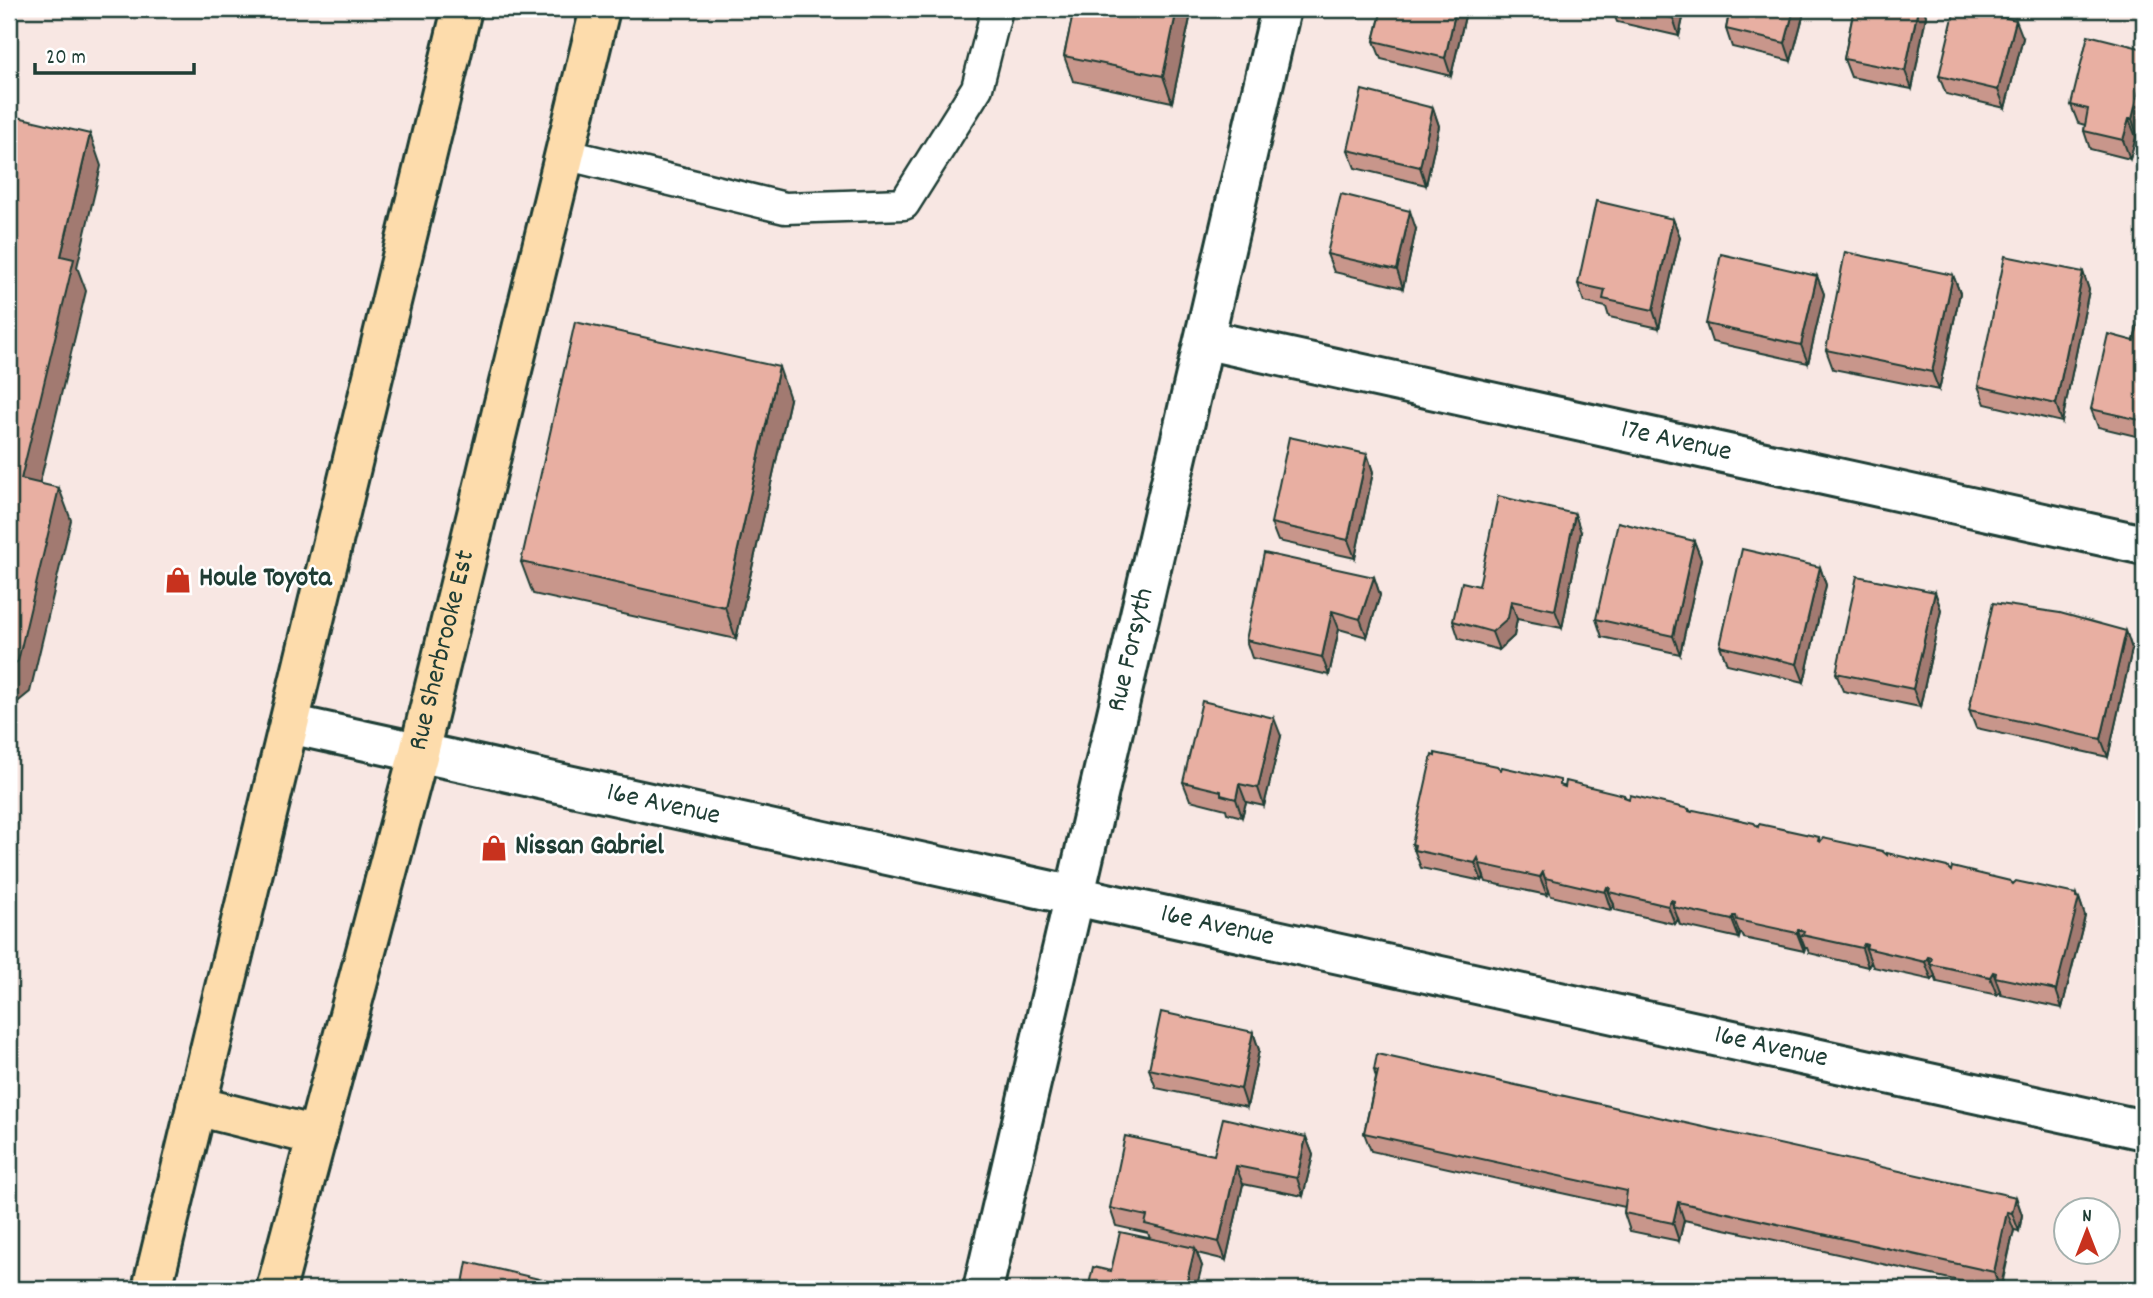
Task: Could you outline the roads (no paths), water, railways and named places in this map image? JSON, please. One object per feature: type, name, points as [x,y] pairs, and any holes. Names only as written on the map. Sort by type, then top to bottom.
[{"type":"main road","points":[[152,1289],[462,9]]},
{"type":"main road","name":"Rue Sherbrooke Est","points":[[276,1289],[419,752],[600,9]]},
{"type":"main road","points":[[196,1106],[317,1136]]},
{"type":"street","name":"Rue Forsyth","points":[[983,1289],[1073,895],[1207,340],[1281,9]]},
{"type":"street","name":"17e Avenue","points":[[1207,340],[2144,545]]},
{"type":"street","name":"16e Avenue","points":[[289,724],[2144,1130]]},
{"type":"lane","points":[[565,154],[785,208],[904,204],[977,88],[997,9]]},
{"type":"place","name":"Houle Toyota","points":[[178,580]]},
{"type":"place","name":"Nissan Gabriel","points":[[494,848]]}]
